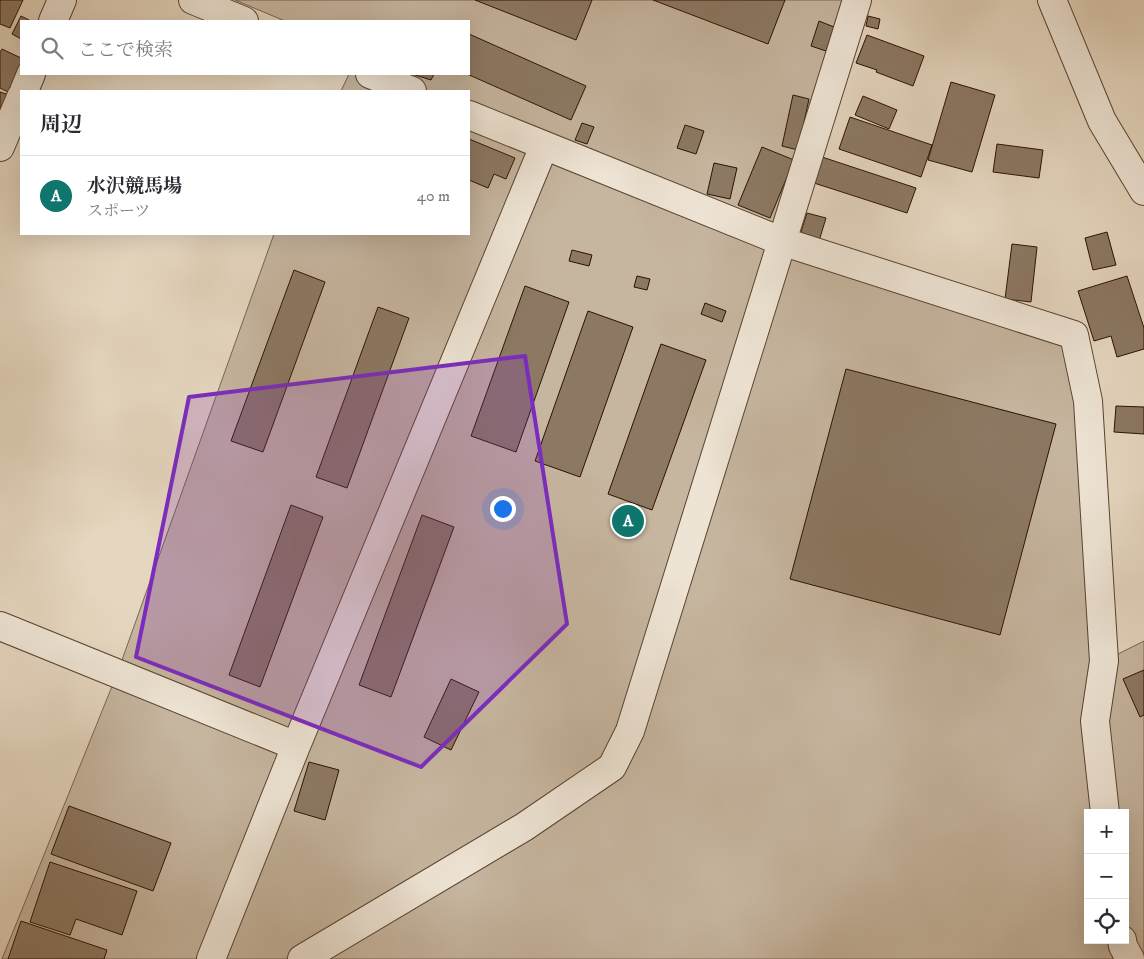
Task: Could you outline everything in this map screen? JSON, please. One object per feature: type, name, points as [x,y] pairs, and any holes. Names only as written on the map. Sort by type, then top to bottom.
[{"type":"street","points":[[53,20],[62,0]]},
{"type":"street","points":[[193,0],[242,20]]},
{"type":"street","points":[[302,959],[524,827],[612,767],[630,731],[856,0]]},
{"type":"street","points":[[1052,0],[1102,120],[1144,191]]},
{"type":"street","points":[[24,90],[31,75]]},
{"type":"street","points":[[372,75],[410,90]]},
{"type":"street","points":[[0,147],[20,99]]},
{"type":"street","points":[[470,115],[781,241],[1074,335],[1088,410],[1104,661],[1095,721],[1105,809]]},
{"type":"street","points":[[211,959],[296,746],[544,146]]},
{"type":"street","points":[[0,626],[296,746]]},
{"type":"street","points":[[1123,944],[1130,959]]},
{"type":"highlighted area","points":[[525,356],[567,624],[421,767],[136,657],[189,397]]},
{"type":"shaded area","points":[[235,0],[845,0],[770,236],[1064,344],[1075,376],[1104,661],[1144,641],[1144,959],[2,959],[117,674],[274,235],[470,235],[470,90],[341,90],[349,75],[470,75],[470,20],[283,20]]},
{"type":"building","points":[[0,0],[23,0],[10,28],[0,24]]},
{"type":"building","points":[[475,0],[592,0],[576,40]]},
{"type":"building","points":[[653,0],[785,0],[768,44]]},
{"type":"building","points":[[21,16],[29,20],[20,20],[20,38],[12,34]]},
{"type":"building","points":[[868,16],[880,19],[878,29],[866,26]]},
{"type":"building","points":[[819,21],[834,27],[826,51],[811,46]]},
{"type":"building","points":[[470,34],[586,86],[571,120],[469,75]]},
{"type":"building","points":[[867,35],[924,56],[913,86],[856,63]]},
{"type":"building","points":[[2,49],[20,58],[20,67],[8,92],[0,88],[0,52]]},
{"type":"building","points":[[415,75],[434,75],[431,80]]},
{"type":"building","points":[[951,82],[995,95],[972,172],[928,160]]},
{"type":"building","points":[[0,92],[9,95],[0,115]]},
{"type":"building","points":[[793,95],[809,99],[798,150],[782,146]]},
{"type":"building","points":[[863,96],[897,110],[889,129],[855,115]]},
{"type":"building","points":[[850,117],[932,145],[921,177],[839,149]]},
{"type":"building","points":[[582,123],[594,127],[587,144],[575,140]]},
{"type":"building","points":[[685,125],[704,131],[696,154],[677,148]]},
{"type":"building","points":[[470,139],[515,158],[506,179],[494,174],[488,188],[470,180]]},
{"type":"building","points":[[997,144],[1043,150],[1039,178],[993,172]]},
{"type":"building","points":[[762,147],[794,160],[770,218],[738,205]]},
{"type":"building","points":[[822,157],[916,188],[907,213],[814,183]]},
{"type":"building","points":[[714,163],[737,168],[730,199],[707,194]]},
{"type":"building","points":[[807,213],[826,218],[819,241],[800,235]]},
{"type":"building","points":[[1107,232],[1116,265],[1093,270],[1085,238]]},
{"type":"building","points":[[1012,244],[1037,247],[1031,302],[1005,299]]},
{"type":"building","points":[[572,250],[592,255],[589,266],[569,261]]},
{"type":"building","points":[[294,270],[325,282],[263,452],[231,441]]},
{"type":"building","points":[[637,276],[650,279],[647,290],[634,287]]},
{"type":"building","points":[[1127,276],[1144,328],[1144,349],[1117,357],[1111,336],[1094,341],[1078,291]]},
{"type":"building","points":[[525,286],[569,302],[516,452],[471,436]]},
{"type":"building","points":[[705,303],[726,311],[722,322],[701,314]]},
{"type":"building","points":[[378,307],[409,318],[347,488],[316,477]]},
{"type":"building","points":[[588,311],[633,327],[580,477],[535,461]]},
{"type":"building","points":[[661,344],[706,360],[652,510],[608,494]]},
{"type":"building","points":[[846,369],[1056,424],[1000,635],[790,579]]},
{"type":"building","points":[[1116,406],[1144,407],[1144,434],[1114,432]]},
{"type":"building","points":[[291,505],[323,517],[260,687],[229,675]]},
{"type":"building","points":[[422,515],[454,527],[391,697],[359,685]]},
{"type":"building","points":[[1144,670],[1144,715],[1140,717],[1123,679]]},
{"type":"building","points":[[451,679],[479,692],[451,750],[424,737]]},
{"type":"building","points":[[309,762],[339,770],[325,820],[294,811]]},
{"type":"building","points":[[69,806],[171,843],[153,891],[51,854]]},
{"type":"building","points":[[50,862],[137,891],[122,935],[76,919],[70,935],[30,922]]},
{"type":"building","points":[[21,921],[107,950],[104,959],[8,959]]},
{"type":"place","name":"水沢競馬場","points":[[628,521]]}]
